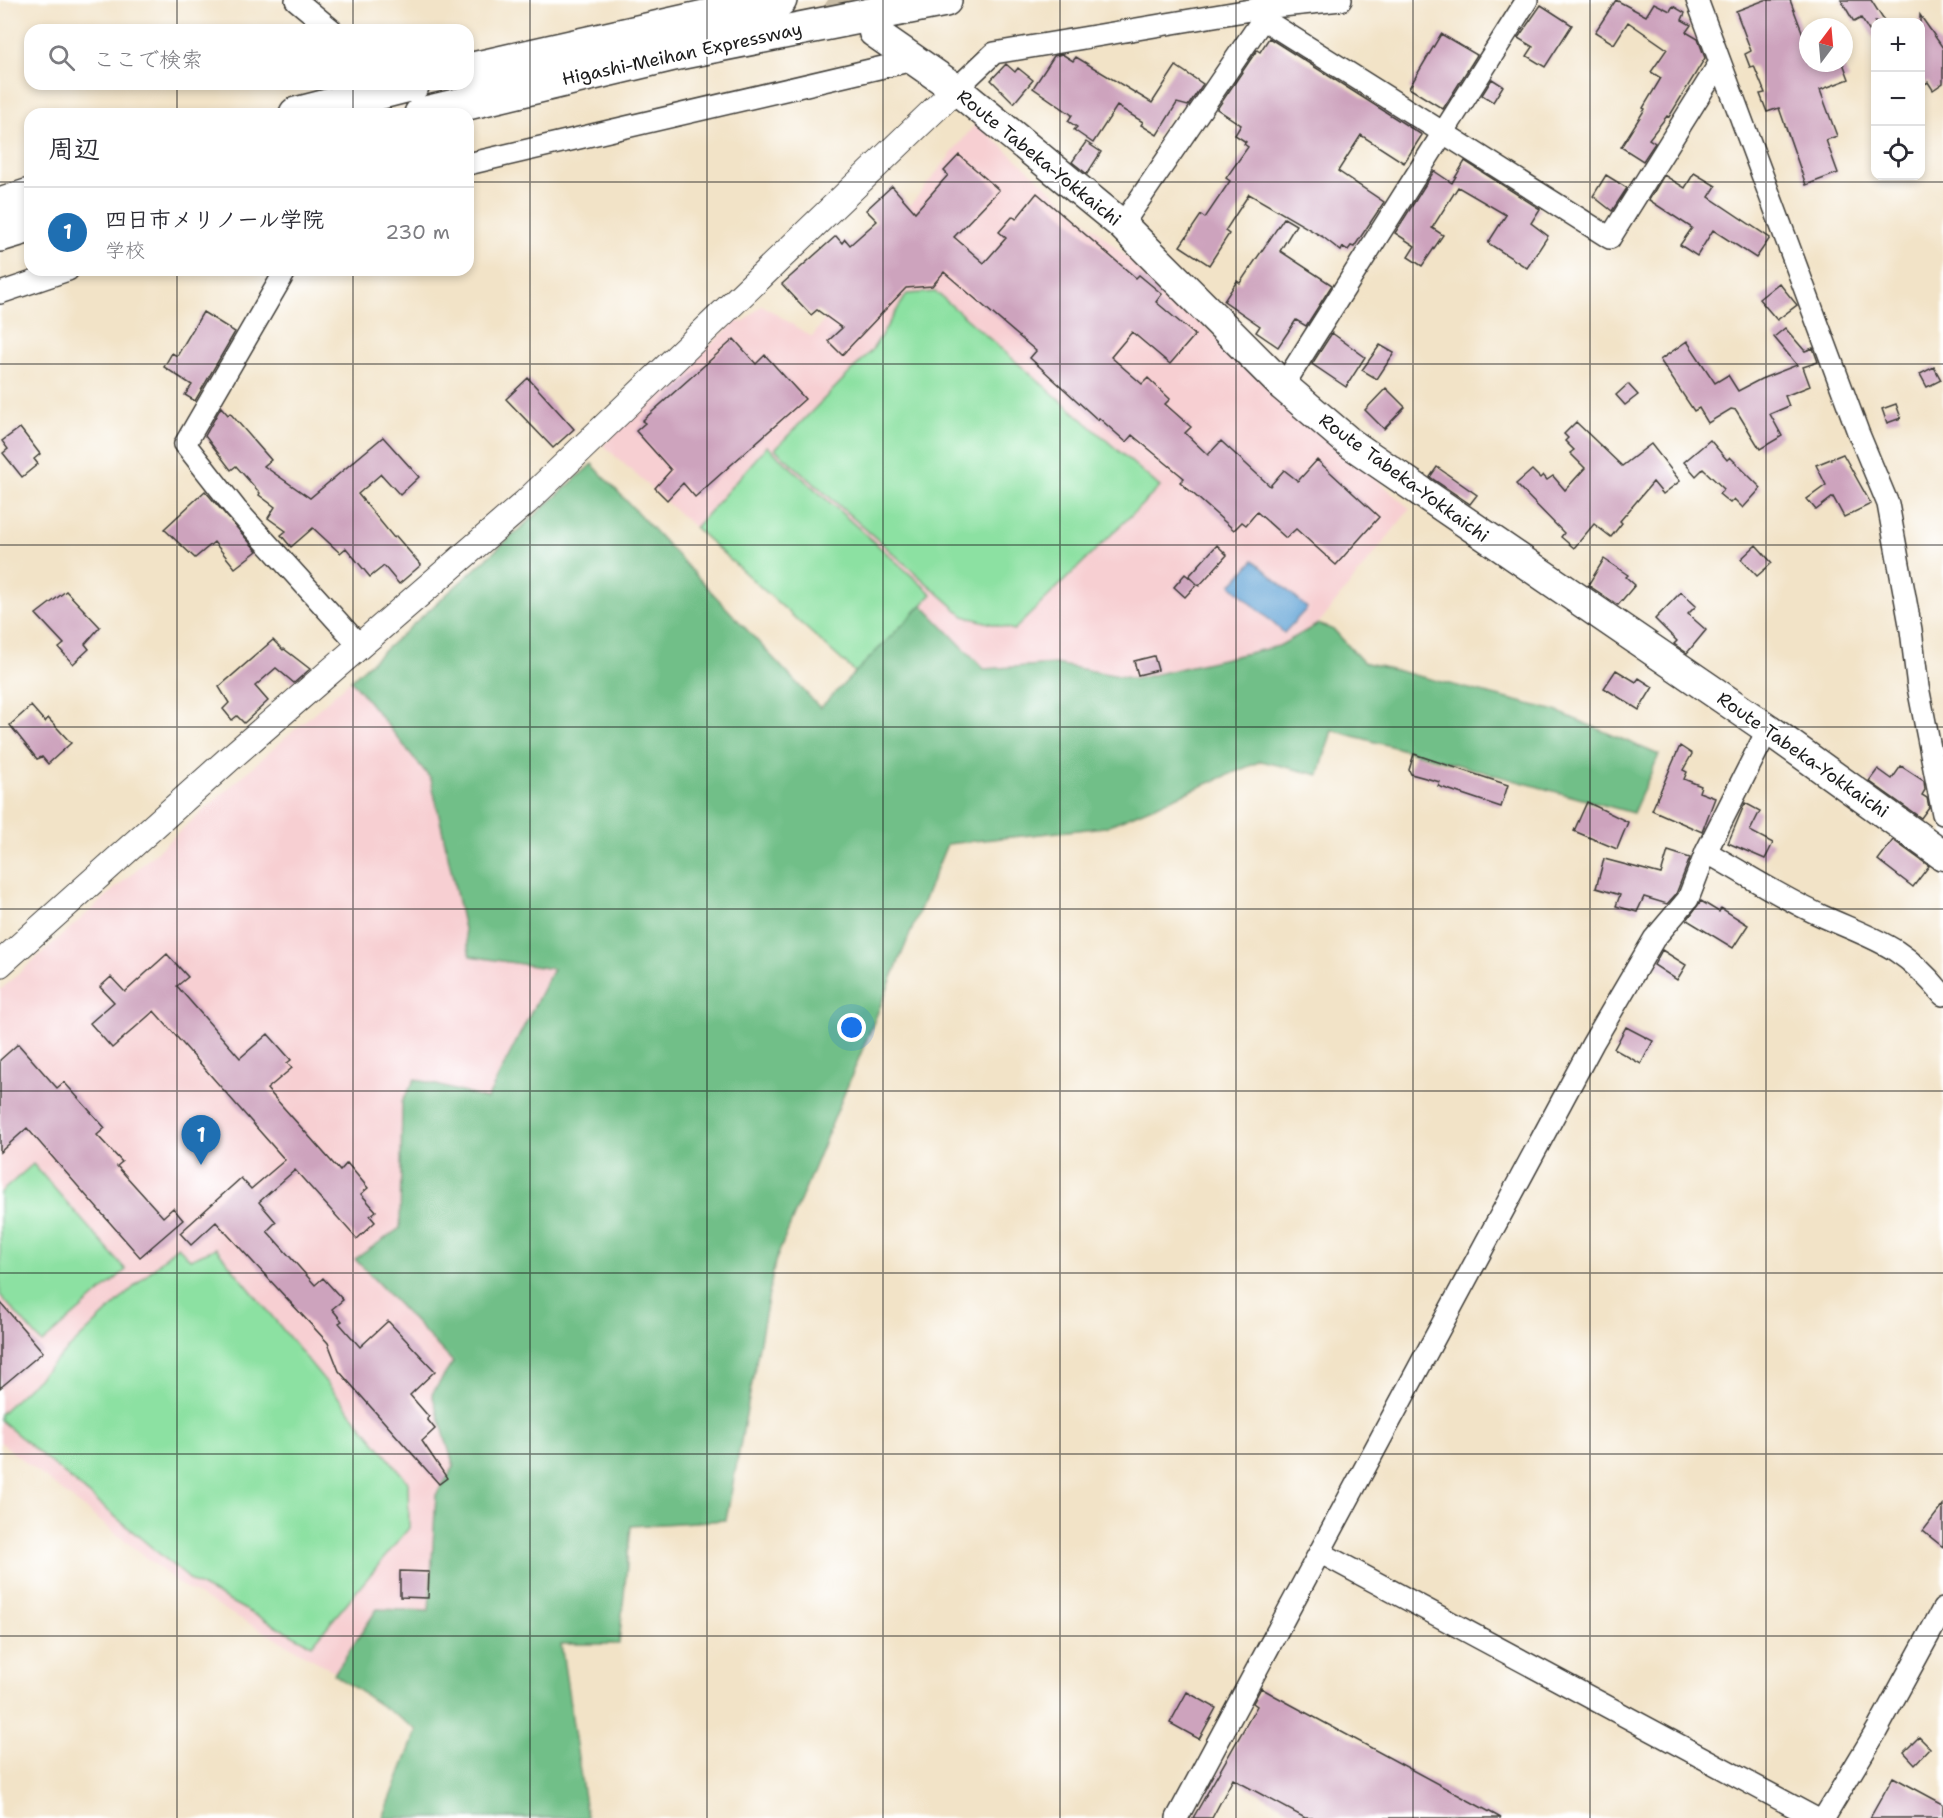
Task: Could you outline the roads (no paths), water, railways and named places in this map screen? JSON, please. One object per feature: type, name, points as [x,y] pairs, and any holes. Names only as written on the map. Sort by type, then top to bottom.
[{"type":"highway","name":"Higashi-Meihan Expressway","points":[[474,69],[780,0]]},
{"type":"highway","name":"Higashi-Meihan Expressway","points":[[446,108],[678,53],[945,0]]},
{"type":"highway","points":[[319,108],[390,90]]},
{"type":"highway","points":[[0,205],[24,197]]},
{"type":"highway","points":[[0,235],[24,228]]},
{"type":"main road","name":"Route Tabeka-Yokkaichi","points":[[874,32],[956,89],[1122,225],[1283,386],[1350,443],[1768,729],[1943,855]]},
{"type":"street","points":[[296,0],[325,24]]},
{"type":"street","points":[[0,964],[526,502],[845,192],[994,53],[1262,9],[1341,0]]},
{"type":"street","points":[[1283,386],[1527,0]]},
{"type":"street","points":[[1697,0],[1858,432],[1888,504],[1911,630],[1918,687],[1943,814]]},
{"type":"street","points":[[1262,9],[1444,132],[1610,238],[1719,64]]},
{"type":"street","points":[[1122,225],[1262,9]]},
{"type":"street","points":[[474,163],[913,60]]},
{"type":"street","points":[[0,293],[50,276]]},
{"type":"street","points":[[283,276],[185,444],[236,509],[360,646]]},
{"type":"street","points":[[1177,1818],[1593,1043],[1654,939],[1688,899],[1706,852],[1768,729]]},
{"type":"street","points":[[1706,852],[1822,916],[1892,946],[1923,970],[1943,995]]},
{"type":"street","points":[[1321,1552],[1815,1818]]},
{"type":"street","points":[[1824,1818],[1877,1730],[1943,1609]]},
{"type":"water","points":[[1254,560],[1307,608],[1284,633],[1231,585]]},
{"type":"tunnel","points":[[828,0],[867,27]]},
{"type":"place","name":"四日市メリノール学院","points":[[201,1165]]}]
